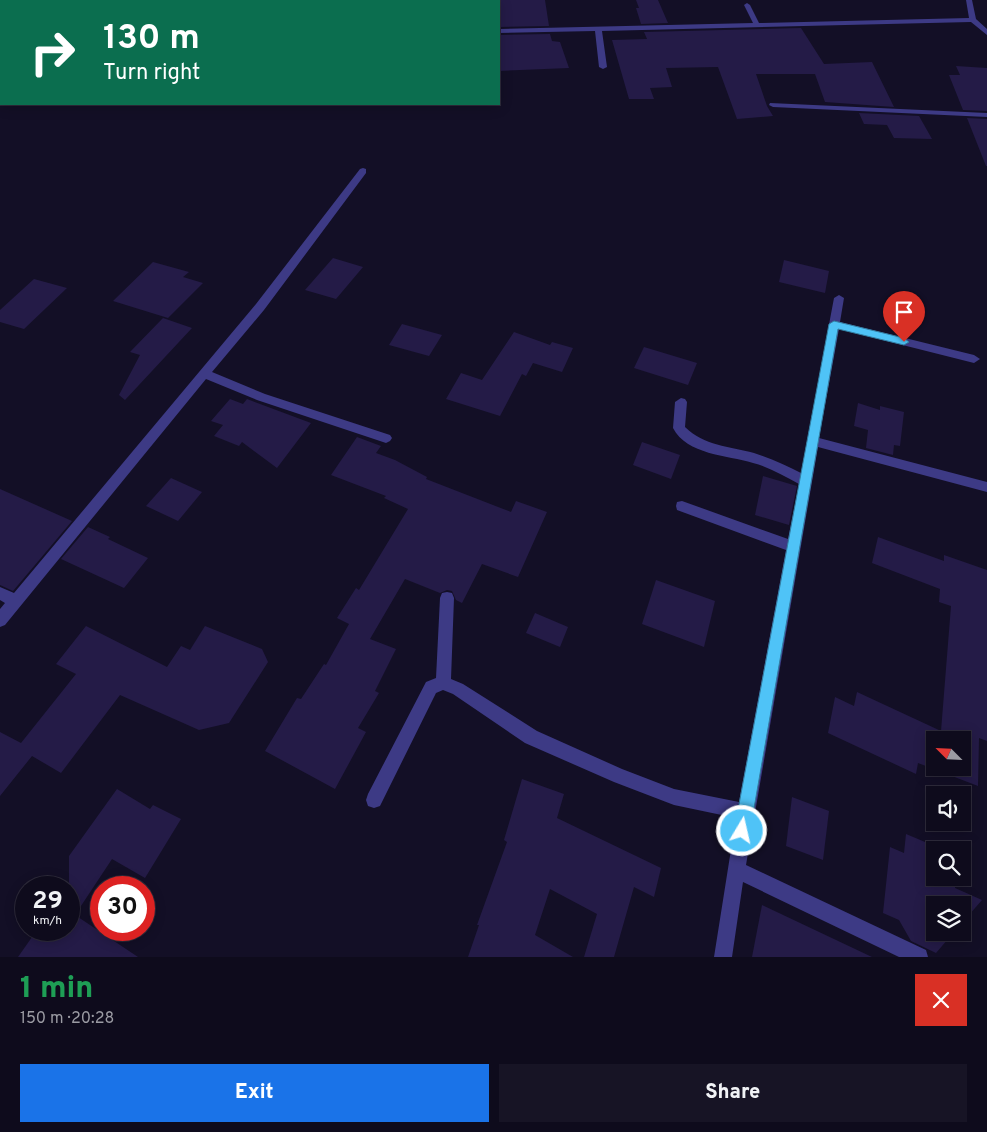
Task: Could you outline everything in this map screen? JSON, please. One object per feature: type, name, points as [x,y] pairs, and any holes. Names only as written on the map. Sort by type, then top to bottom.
[{"type":"street","points":[[969,0],[973,20]]},
{"type":"street","points":[[747,6],[757,25]]},
{"type":"street","points":[[500,31],[973,20],[984,28],[987,33]]},
{"type":"street","points":[[598,29],[603,66]]},
{"type":"street","points":[[773,105],[987,116]]},
{"type":"street","points":[[0,620],[260,307],[363,170]]},
{"type":"street","points":[[724,957],[745,812],[812,441],[840,298]]},
{"type":"street","points":[[834,324],[974,359]]},
{"type":"street","points":[[205,374],[261,398],[386,438]]},
{"type":"street","points":[[681,402],[679,428],[686,437],[697,443],[754,458],[805,481]]},
{"type":"street","points":[[812,441],[987,487]]},
{"type":"street","points":[[682,506],[793,547]]},
{"type":"street","points":[[0,593],[15,600]]},
{"type":"street","points":[[443,683],[446,598]]},
{"type":"street","points":[[374,800],[431,687],[443,683],[458,689],[531,737],[584,760],[674,797],[745,812]]},
{"type":"street","points":[[736,870],[919,957]]},
{"type":"building","points":[[500,0],[545,0],[549,26],[500,27]]},
{"type":"building","points":[[636,0],[658,0],[668,23],[641,24],[636,8],[639,8]]},
{"type":"building","points":[[801,28],[824,64],[872,62],[894,107],[825,102],[815,74],[756,74],[767,106],[773,116],[737,119],[718,67],[666,68],[672,87],[650,88],[654,99],[629,99],[612,40],[647,39],[644,32]]},
{"type":"building","points":[[550,34],[552,41],[560,42],[569,68],[500,71],[500,35]]},
{"type":"building","points":[[956,66],[987,68],[987,111],[963,110],[949,75],[960,75]]},
{"type":"building","points":[[859,113],[919,116],[932,139],[894,138],[887,125],[864,124]]},
{"type":"building","points":[[967,118],[987,119],[987,166],[986,166]]},
{"type":"building","points":[[333,258],[363,267],[336,299],[305,290]]},
{"type":"building","points":[[784,260],[829,271],[825,293],[779,282]]},
{"type":"building","points":[[153,262],[189,272],[183,277],[203,283],[168,318],[113,301]]},
{"type":"building","points":[[34,279],[67,288],[24,329],[0,322],[0,310]]},
{"type":"building","points":[[163,318],[192,328],[125,400],[119,395],[140,355],[130,352]]},
{"type":"building","points":[[402,324],[442,335],[429,356],[389,345]]},
{"type":"building","points":[[514,332],[550,345],[552,342],[573,348],[562,372],[533,363],[526,376],[522,374],[500,416],[446,399],[461,373],[482,380]]},
{"type":"building","points":[[644,347],[697,363],[688,385],[634,368]]},
{"type":"building","points":[[230,399],[243,404],[247,399],[311,423],[277,468],[242,442],[239,446],[214,436],[223,425],[211,421]]},
{"type":"building","points":[[858,403],[880,410],[880,406],[904,412],[900,446],[894,445],[893,455],[866,448],[868,430],[854,426]]},
{"type":"building","points":[[357,437],[381,446],[376,453],[395,460],[427,477],[426,479],[511,512],[516,501],[547,512],[518,577],[482,564],[462,603],[456,600],[452,591],[447,590],[440,593],[405,579],[370,639],[396,649],[375,691],[379,693],[358,728],[366,732],[335,789],[265,751],[297,698],[301,699],[324,664],[326,665],[349,624],[337,618],[356,588],[359,590],[408,509],[384,498],[386,496],[331,475]]},
{"type":"building","points":[[642,442],[680,455],[671,479],[633,465]]},
{"type":"building","points":[[763,476],[797,486],[789,525],[755,515]]},
{"type":"building","points":[[171,478],[202,492],[178,521],[146,506]]},
{"type":"building","points":[[0,489],[72,521],[13,591],[0,585]]},
{"type":"building","points":[[88,527],[148,558],[124,588],[61,559]]},
{"type":"building","points":[[878,537],[944,561],[944,555],[987,570],[987,741],[979,738],[978,786],[952,776],[971,776],[971,731],[941,731],[951,606],[939,602],[940,589],[872,563]]},
{"type":"building","points":[[656,580],[715,601],[704,647],[642,624]]},
{"type":"building","points":[[535,613],[568,627],[560,647],[526,633]]},
{"type":"building","points":[[86,626],[167,667],[181,646],[190,650],[205,626],[262,649],[268,662],[229,723],[199,730],[120,695],[61,773],[32,756],[0,796],[0,732],[21,743],[76,674],[56,664]]},
{"type":"building","points":[[857,692],[941,731],[926,731],[926,766],[918,763],[916,774],[828,733],[835,697],[854,706]]},
{"type":"building","points":[[522,779],[564,794],[557,818],[661,868],[654,897],[634,887],[614,957],[584,957],[597,914],[550,889],[535,935],[573,957],[468,957],[479,925],[477,925],[507,842],[504,840]]},
{"type":"building","points":[[117,789],[150,809],[153,805],[181,819],[146,876],[142,876],[112,859],[101,876],[90,876],[90,892],[80,907],[80,876],[69,876],[69,856]]},
{"type":"building","points":[[792,797],[829,811],[823,860],[786,846]]},
{"type":"building","points":[[906,834],[926,842],[926,886],[955,886],[955,888],[982,900],[971,913],[971,896],[926,896],[926,941],[946,941],[936,953],[911,941],[899,920],[883,913],[890,847],[904,853]]},
{"type":"building","points":[[762,905],[872,957],[752,957]]},
{"type":"building","points":[[80,918],[90,925],[90,941],[114,941],[138,957],[18,957],[29,941],[80,941]]},
{"type":"route","points":[[742,831],[834,324],[904,342]]}]
